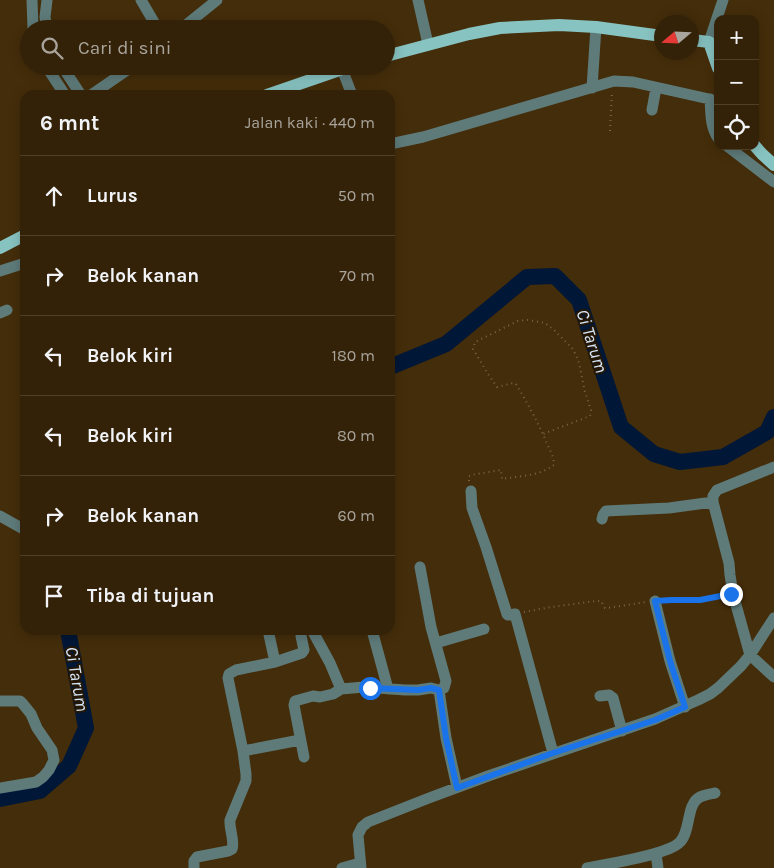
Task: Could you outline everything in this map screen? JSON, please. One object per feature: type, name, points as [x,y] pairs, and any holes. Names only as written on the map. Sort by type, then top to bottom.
[{"type":"main road","points":[[395,53],[500,28],[524,32],[559,25],[596,27],[654,35]]},
{"type":"main road","points":[[699,41],[709,42],[715,60]]},
{"type":"main road","points":[[282,90],[326,75]]},
{"type":"main road","points":[[758,150],[774,165]]},
{"type":"main road","points":[[0,248],[20,238]]},
{"type":"street","points":[[32,0],[33,20]]},
{"type":"street","points":[[46,20],[47,0]]},
{"type":"street","points":[[141,0],[153,20]]},
{"type":"street","points":[[191,20],[208,4],[217,0]]},
{"type":"street","points":[[418,0],[428,44]]},
{"type":"street","points":[[709,42],[723,0]]},
{"type":"street","points":[[592,86],[596,27]]},
{"type":"street","points":[[52,75],[62,90]]},
{"type":"street","points":[[68,75],[78,90]]},
{"type":"street","points":[[98,90],[120,75]]},
{"type":"street","points":[[348,75],[351,90]]},
{"type":"street","points":[[395,143],[423,137],[592,86],[614,82],[633,82],[714,100],[712,125],[714,130]]},
{"type":"street","points":[[652,110],[656,88]]},
{"type":"street","points":[[732,150],[774,182]]},
{"type":"street","points":[[0,271],[20,265]]},
{"type":"street","points":[[774,467],[717,490],[713,496],[729,563],[733,594],[750,655],[774,676]]},
{"type":"street","points":[[471,491],[472,508],[507,614],[514,614],[553,753]]},
{"type":"street","points":[[602,519],[606,511],[669,508],[713,502]]},
{"type":"street","points":[[0,516],[20,527]]},
{"type":"street","points":[[304,757],[294,705],[295,700],[312,696],[320,697],[341,690],[364,688],[418,690],[431,688],[439,690],[444,688],[446,681],[425,599],[420,567]]},
{"type":"street","points":[[655,601],[670,661],[685,707]]},
{"type":"street","points":[[342,868],[360,865],[358,835],[362,827],[376,819],[553,753],[655,720],[710,694],[750,655],[774,618]]},
{"type":"street","points":[[436,643],[484,629]]},
{"type":"street","points":[[269,635],[275,662]]},
{"type":"street","points":[[194,868],[194,861],[197,857],[232,850],[230,820],[246,781],[243,752],[228,676],[236,670],[275,662],[302,653],[304,650],[301,635]]},
{"type":"street","points":[[315,635],[330,663],[341,690]]},
{"type":"street","points":[[373,635],[388,689]]},
{"type":"street","points":[[439,690],[446,738],[457,788]]},
{"type":"street","points":[[600,696],[609,695],[613,698],[622,731]]},
{"type":"street","points":[[0,701],[20,701],[23,704],[52,750],[54,760],[49,770],[36,782],[0,788]]},
{"type":"street","points":[[243,752],[300,740]]},
{"type":"street","points":[[587,868],[610,866],[673,848],[681,842],[686,833],[693,804],[698,798],[715,793]]},
{"type":"street","points":[[656,854],[658,868]]},
{"type":"path","points":[[610,131],[614,82]]},
{"type":"path","points":[[471,491],[469,477],[472,475],[501,470],[502,479],[531,475],[552,466],[554,463],[543,434],[516,384],[497,387],[473,349],[475,342],[518,321],[528,320],[545,323],[572,348],[579,363],[591,410],[590,416],[543,434]]},
{"type":"path","points":[[514,614],[596,601],[603,602],[605,608],[607,608],[655,601],[700,600],[733,594]]},
{"type":"waterway","name":"Ci Tarum","points":[[395,365],[446,344],[527,277],[555,276],[579,300],[621,427],[654,454],[680,462],[723,457],[767,432],[774,417]]},
{"type":"waterway","name":"Ci Tarum","points":[[0,799],[40,791],[69,766],[86,728],[69,635]]},
{"type":"route","points":[[370,688],[418,690],[431,688],[439,690],[446,738],[457,788],[553,753],[655,720],[685,707],[670,661],[655,601],[692,601],[731,594]]}]
